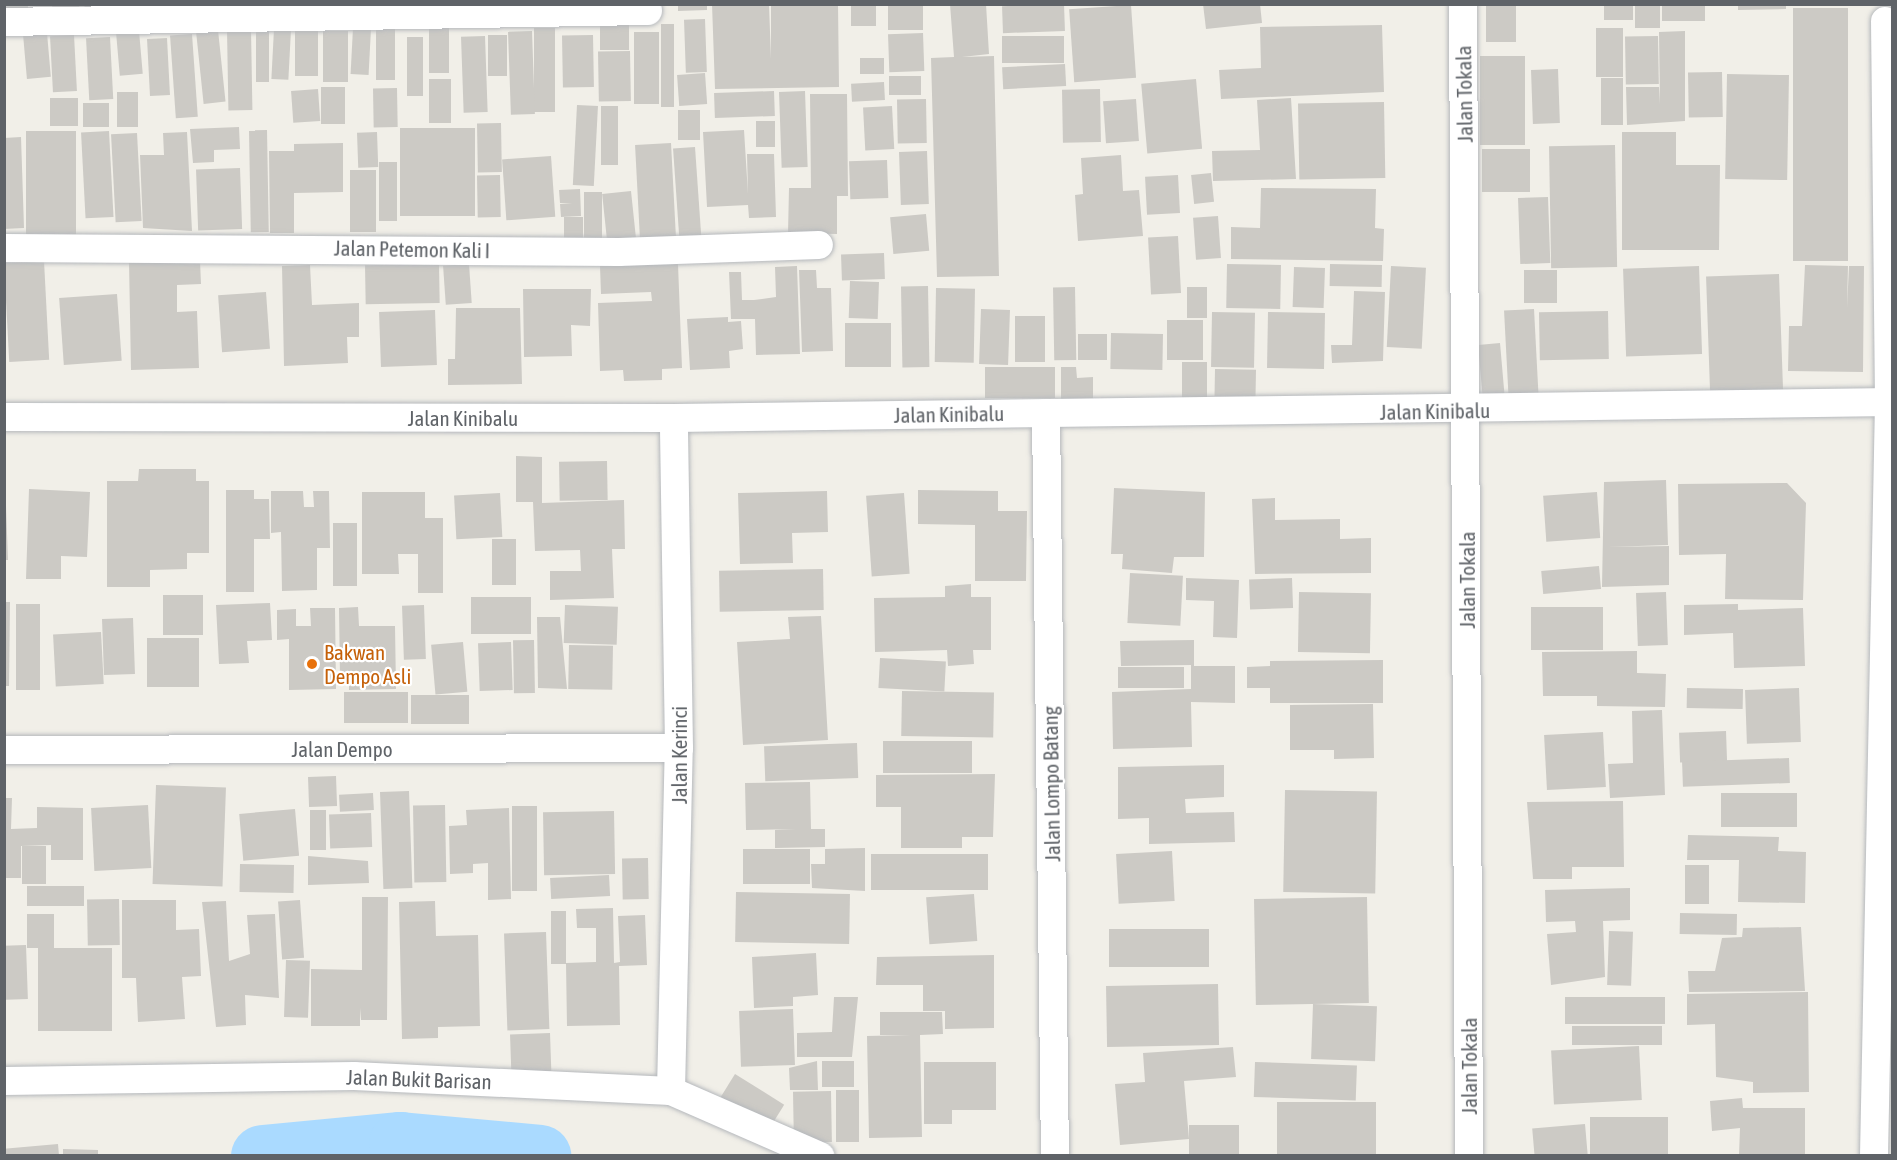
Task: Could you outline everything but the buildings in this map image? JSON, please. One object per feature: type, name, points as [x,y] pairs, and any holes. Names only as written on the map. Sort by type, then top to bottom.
[{"type":"street","name":"Jalan Tokala","points":[[1463,4],[1468,411],[1469,1155]]},
{"type":"street","points":[[4,22],[648,11]]},
{"type":"street","points":[[1874,1155],[1891,402],[1885,21]]},
{"type":"street","name":"Jalan Petemon Kali I","points":[[4,248],[608,252],[819,245]]},
{"type":"street","name":"Jalan Kinibalu","points":[[4,417],[674,418],[1468,411],[1891,402]]},
{"type":"street","name":"Jalan Lompo Batang","points":[[1046,413],[1056,1155]]},
{"type":"street","name":"Jalan Kerinci","points":[[671,1091],[679,748],[674,418]]},
{"type":"street","name":"Jalan Dempo","points":[[4,750],[679,748]]},
{"type":"street","name":"Jalan Bukit Barisan","points":[[4,1081],[354,1076],[671,1091],[820,1155]]},
{"type":"waterway","points":[[262,1156],[400,1143],[539,1156]]},
{"type":"place","name":"Bakwan Dempo Asli","points":[[312,664]]}]
